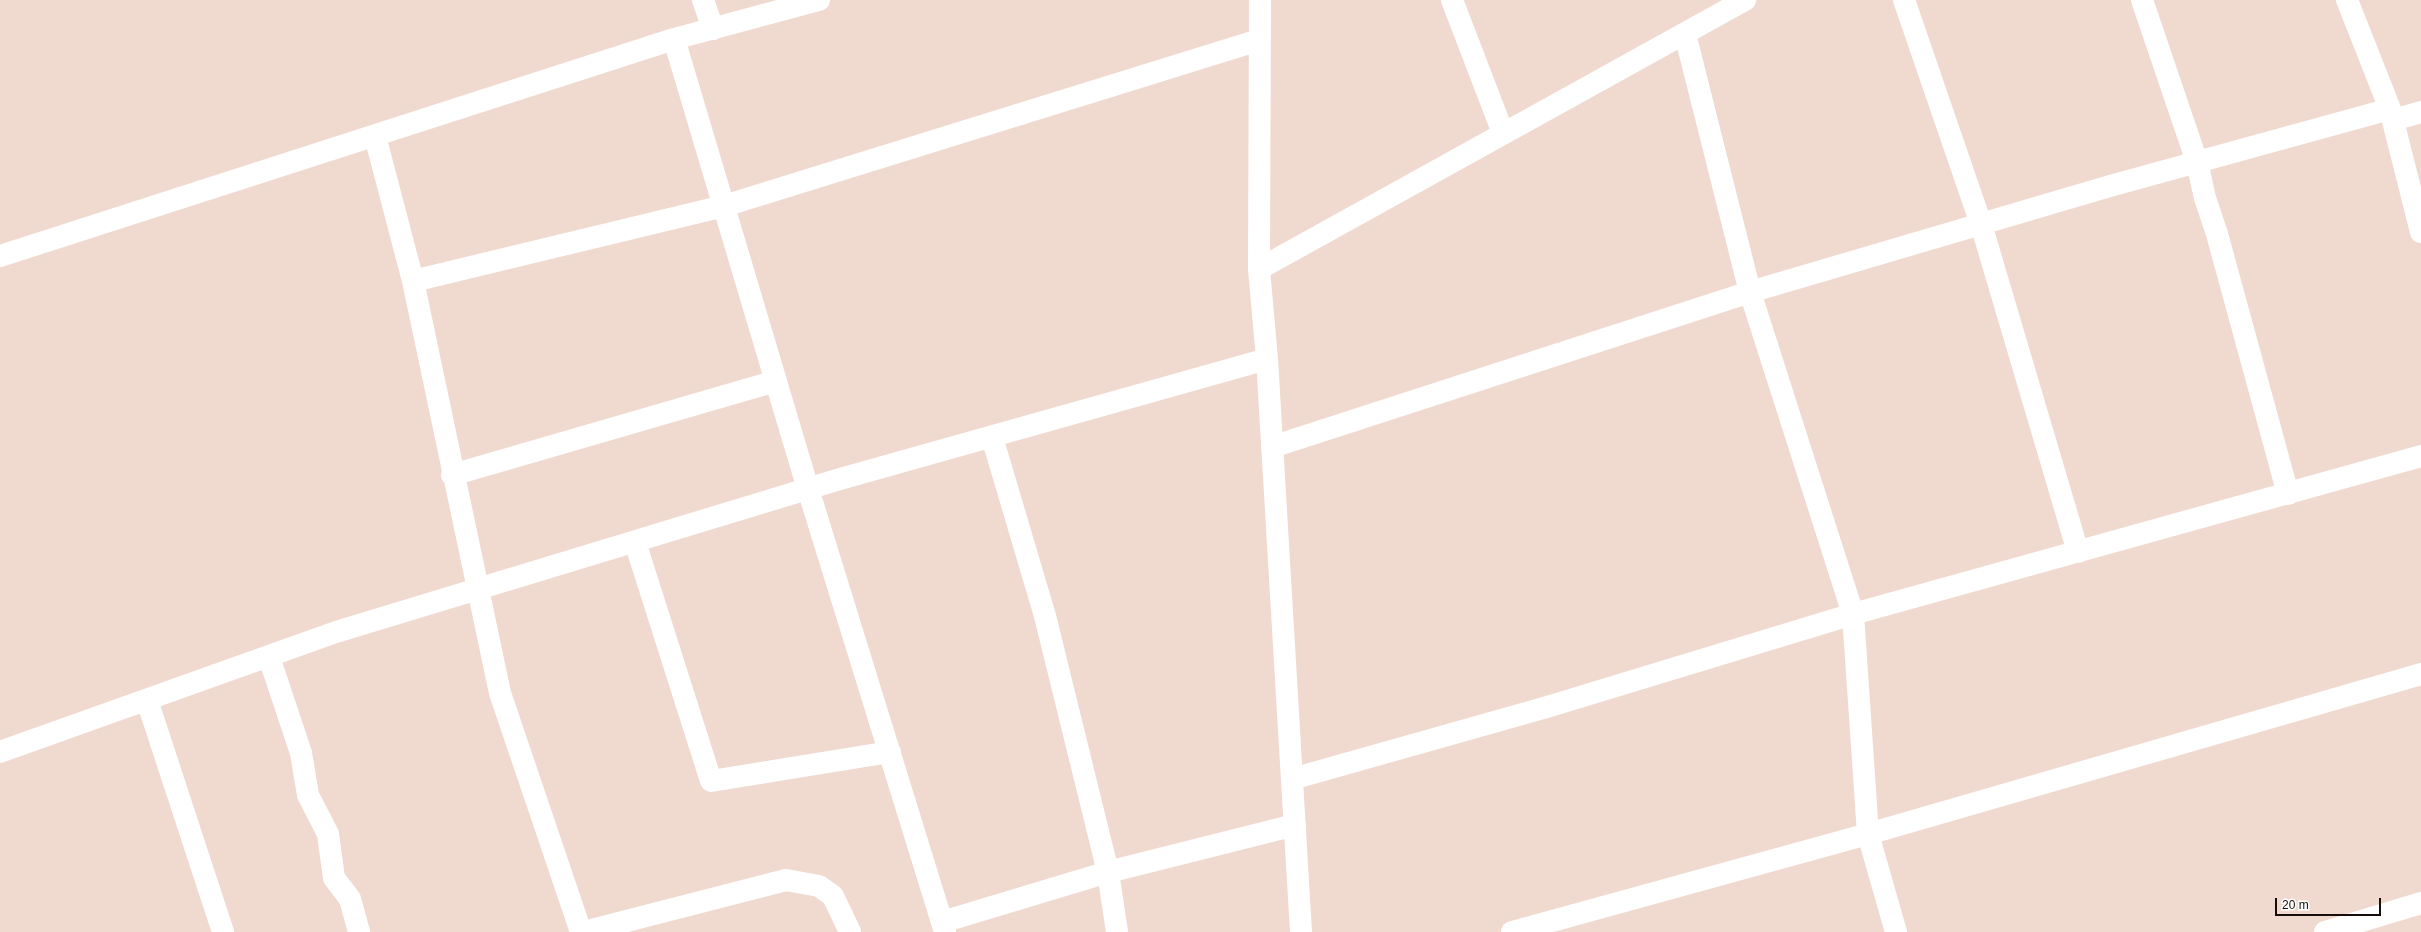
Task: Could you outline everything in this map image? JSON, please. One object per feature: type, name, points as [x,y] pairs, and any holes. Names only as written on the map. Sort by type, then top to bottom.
[{"type":"street","points":[[703,0],[713,29]]},
{"type":"street","points":[[0,256],[674,39],[819,0]]},
{"type":"street","points":[[1260,0],[1259,269],[1267,359],[1294,824],[1302,932]]},
{"type":"street","points":[[1452,0],[1503,133]]},
{"type":"street","points":[[1259,269],[1745,0]]},
{"type":"street","points":[[1904,0],[1981,224],[2078,552]]},
{"type":"street","points":[[2142,0],[2197,162],[2204,198],[2217,234],[2288,494]]},
{"type":"street","points":[[2347,0],[2391,114],[2421,232]]},
{"type":"street","points":[[1685,34],[1750,292],[1853,614],[1868,834],[1896,932]]},
{"type":"street","points":[[674,39],[808,488],[943,927],[1108,872],[1294,824]]},
{"type":"street","points":[[413,281],[724,206],[1259,40]]},
{"type":"street","points":[[1272,447],[1750,292],[1981,224],[2197,162],[2391,114],[2421,112]]},
{"type":"street","points":[[374,136],[413,281],[452,475],[500,693],[582,932],[786,880],[819,886],[833,896],[850,932]]},
{"type":"street","points":[[0,752],[336,632],[808,488],[1267,359]]},
{"type":"street","points":[[452,475],[776,381]]},
{"type":"street","points":[[992,437],[1045,616],[1108,872],[1117,932]]},
{"type":"street","points":[[1292,779],[1547,707],[1853,614],[2421,456]]},
{"type":"street","points":[[635,542],[711,781],[890,752]]},
{"type":"street","points":[[269,657],[301,753],[308,795],[328,834],[334,878],[350,899],[359,932]]},
{"type":"street","points":[[1512,932],[1868,834],[2421,674]]},
{"type":"street","points":[[147,700],[223,932]]},
{"type":"street","points":[[2325,932],[2421,903]]}]
